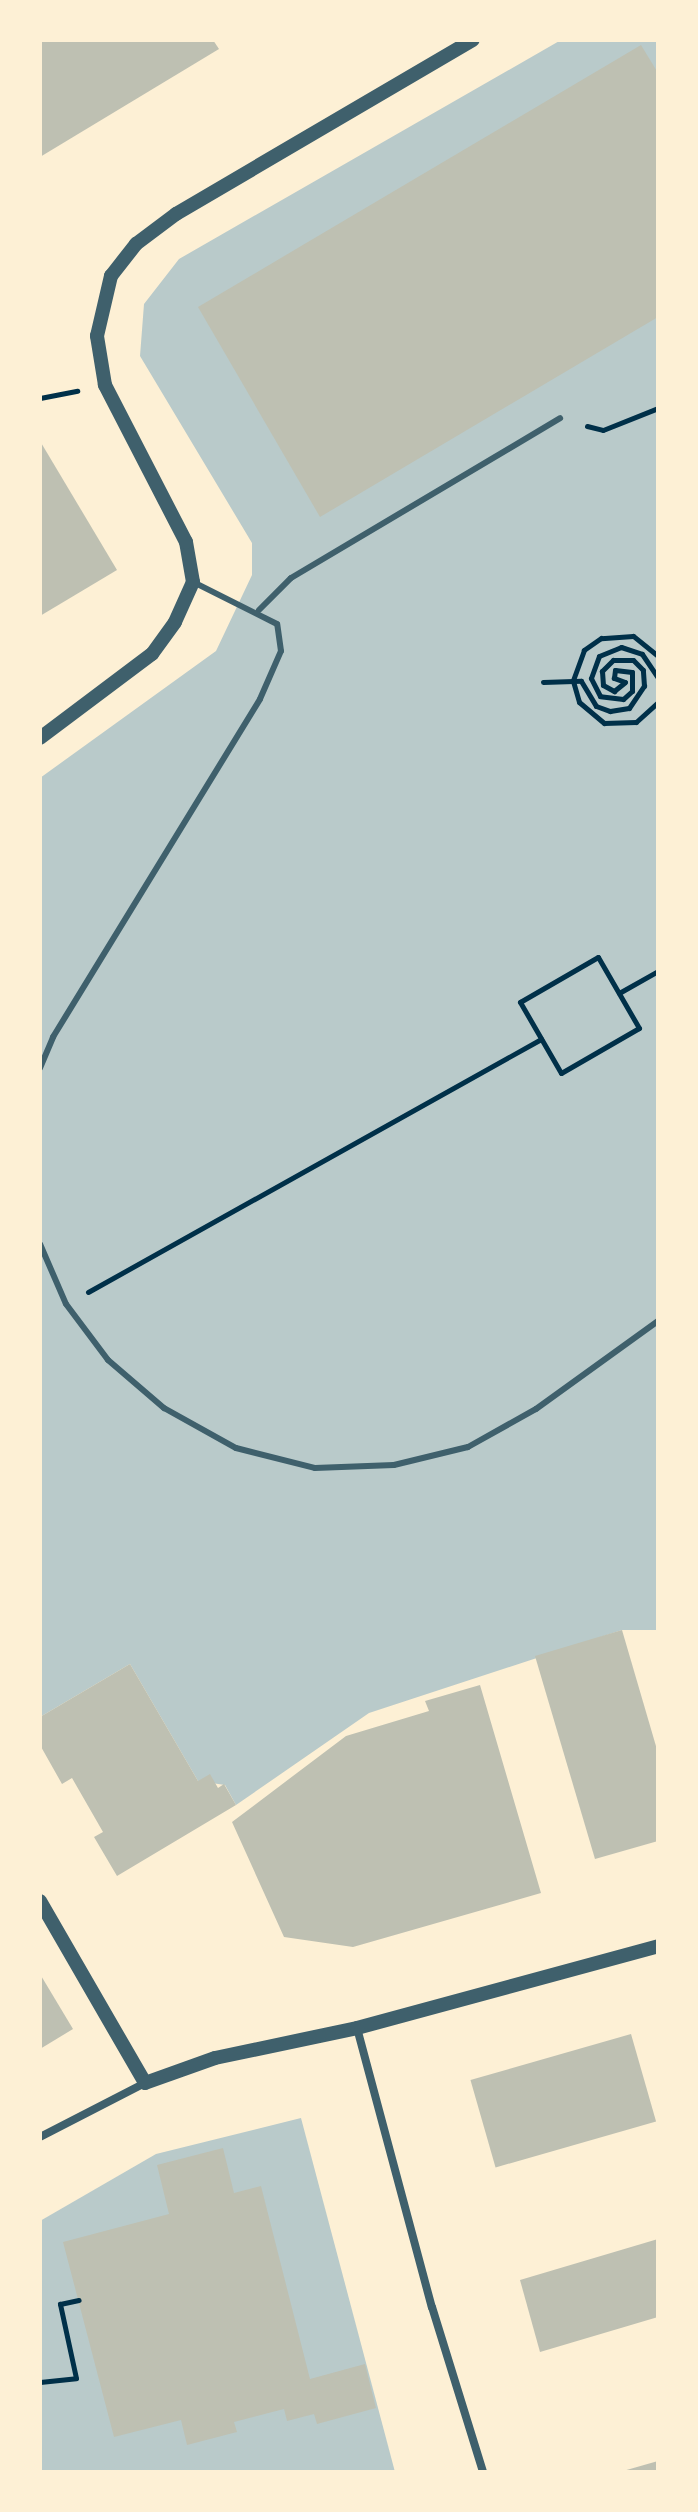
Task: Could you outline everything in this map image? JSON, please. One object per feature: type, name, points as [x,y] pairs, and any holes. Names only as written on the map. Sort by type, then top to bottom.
[{"type":"street","points":[[40,738],[152,654],[175,622],[193,582],[186,542],[105,385],[97,336],[111,276],[136,244],[176,214],[473,40]]},
{"type":"street","points":[[40,1901],[145,2083]]},
{"type":"street","points":[[40,2137],[145,2083],[215,2058],[357,2028],[658,1946]]},
{"type":"street","points":[[357,2028],[432,2307],[483,2472]]},
{"type":"lane","points":[[259,610],[291,578],[560,418]]},
{"type":"lane","points":[[40,1068],[53,1037],[260,699],[281,651],[277,624],[259,610],[193,582]]},
{"type":"lane","points":[[40,1244],[66,1304],[108,1360],[164,1408],[236,1448],[315,1468],[394,1465],[468,1447],[536,1409],[658,1321]]},
{"type":"path","points":[[603,430],[658,408]]},
{"type":"path","points":[[658,656],[633,636],[601,638],[584,650],[573,681],[579,702],[604,723],[636,722],[658,702]]},
{"type":"path","points":[[543,682],[581,681],[587,697],[602,709],[622,710],[634,704],[645,678],[633,660],[613,660],[602,671],[603,685],[614,691],[625,682],[614,678],[615,670],[632,672],[632,691],[623,699],[600,696],[591,678],[599,656],[621,647],[642,654],[658,678]]},
{"type":"path","points":[[598,957],[619,993],[639,1028],[561,1073],[520,1002],[598,957]]},
{"type":"path","points":[[619,993],[658,971]]},
{"type":"path","points":[[66,1304],[541,1039]]},
{"type":"path","points":[[40,2382],[76,2378],[60,2304],[79,2300]]},
{"type":"shaded area","points":[[561,40],[658,40],[658,1630],[622,1630],[369,1713],[236,1805],[225,1785],[198,1781],[130,1664],[40,1717],[40,778],[216,651],[252,575],[252,543],[140,356],[144,304],[179,259]]},
{"type":"shaded area","points":[[301,2118],[395,2472],[40,2472],[40,2221],[156,2154]]},
{"type":"building","points":[[40,40],[213,40],[219,49],[40,157]]},
{"type":"building","points":[[641,45],[658,73],[658,317],[320,517],[198,307]]},
{"type":"building","points":[[40,441],[117,570],[40,616]]},
{"type":"building","points":[[622,1630],[658,1753],[658,1841],[595,1859],[535,1656]]},
{"type":"building","points":[[130,1664],[198,1781],[210,1774],[218,1788],[224,1784],[236,1805],[117,1876],[94,1837],[103,1832],[72,1778],[62,1784],[40,1745],[40,1717]]},
{"type":"building","points":[[480,1685],[541,1893],[353,1947],[284,1937],[232,1822],[346,1736],[429,1711],[425,1701]]},
{"type":"building","points":[[40,1974],[73,2029],[40,2049]]},
{"type":"building","points":[[631,2034],[656,2121],[496,2168],[470,2080]]},
{"type":"building","points":[[223,2148],[234,2193],[261,2186],[310,2379],[365,2364],[376,2408],[317,2424],[314,2414],[287,2421],[284,2409],[234,2422],[237,2432],[187,2445],[181,2420],[114,2437],[63,2242],[169,2214],[157,2165]]},
{"type":"building","points":[[658,2239],[658,2317],[540,2352],[520,2280]]},
{"type":"building","points":[[658,2461],[658,2472],[623,2472],[623,2471]]}]
